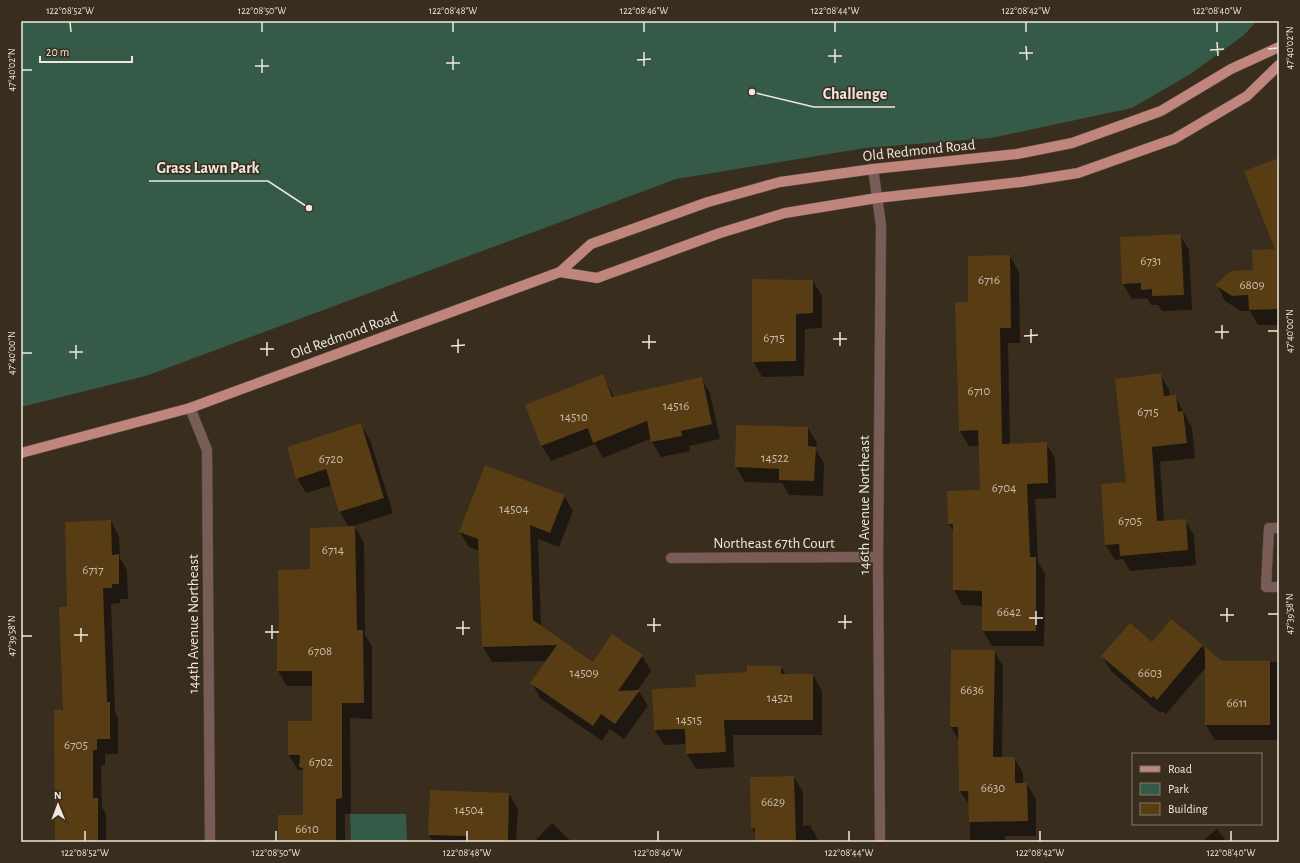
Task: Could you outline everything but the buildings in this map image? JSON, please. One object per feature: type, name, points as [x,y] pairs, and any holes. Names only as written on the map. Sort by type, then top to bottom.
[{"type":"main road","name":"Old Redmond Road","points":[[21,453],[190,408],[560,272],[591,244],[708,202],[780,182],[873,169],[1018,154],[1072,143],[1161,111],[1231,69],[1279,47]]},
{"type":"main road","name":"Old Redmond Road","points":[[560,272],[597,278],[720,233],[785,213],[877,198],[1021,182],[1078,173],[1174,139],[1247,96],[1279,65]]},
{"type":"street","name":"146th Avenue Northeast","points":[[873,169],[881,226],[878,558],[880,842]]},
{"type":"street","name":"144th Avenue Northeast","points":[[190,408],[207,450],[210,842]]},
{"type":"street","points":[[1279,528],[1269,528],[1266,587],[1279,587]]},
{"type":"street","name":"Northeast 67th Court","points":[[671,558],[878,558]]},
{"type":"green space","points":[[21,21],[1257,21],[1244,35],[1192,73],[1132,108],[991,138],[865,148],[676,179],[146,376],[21,407]]},
{"type":"green space","points":[[350,814],[406,814],[407,842],[351,842]]},
{"type":"place","name":"Challenge","points":[[752,92]]},
{"type":"place","name":"Grass Lawn Park","points":[[309,208]]}]
